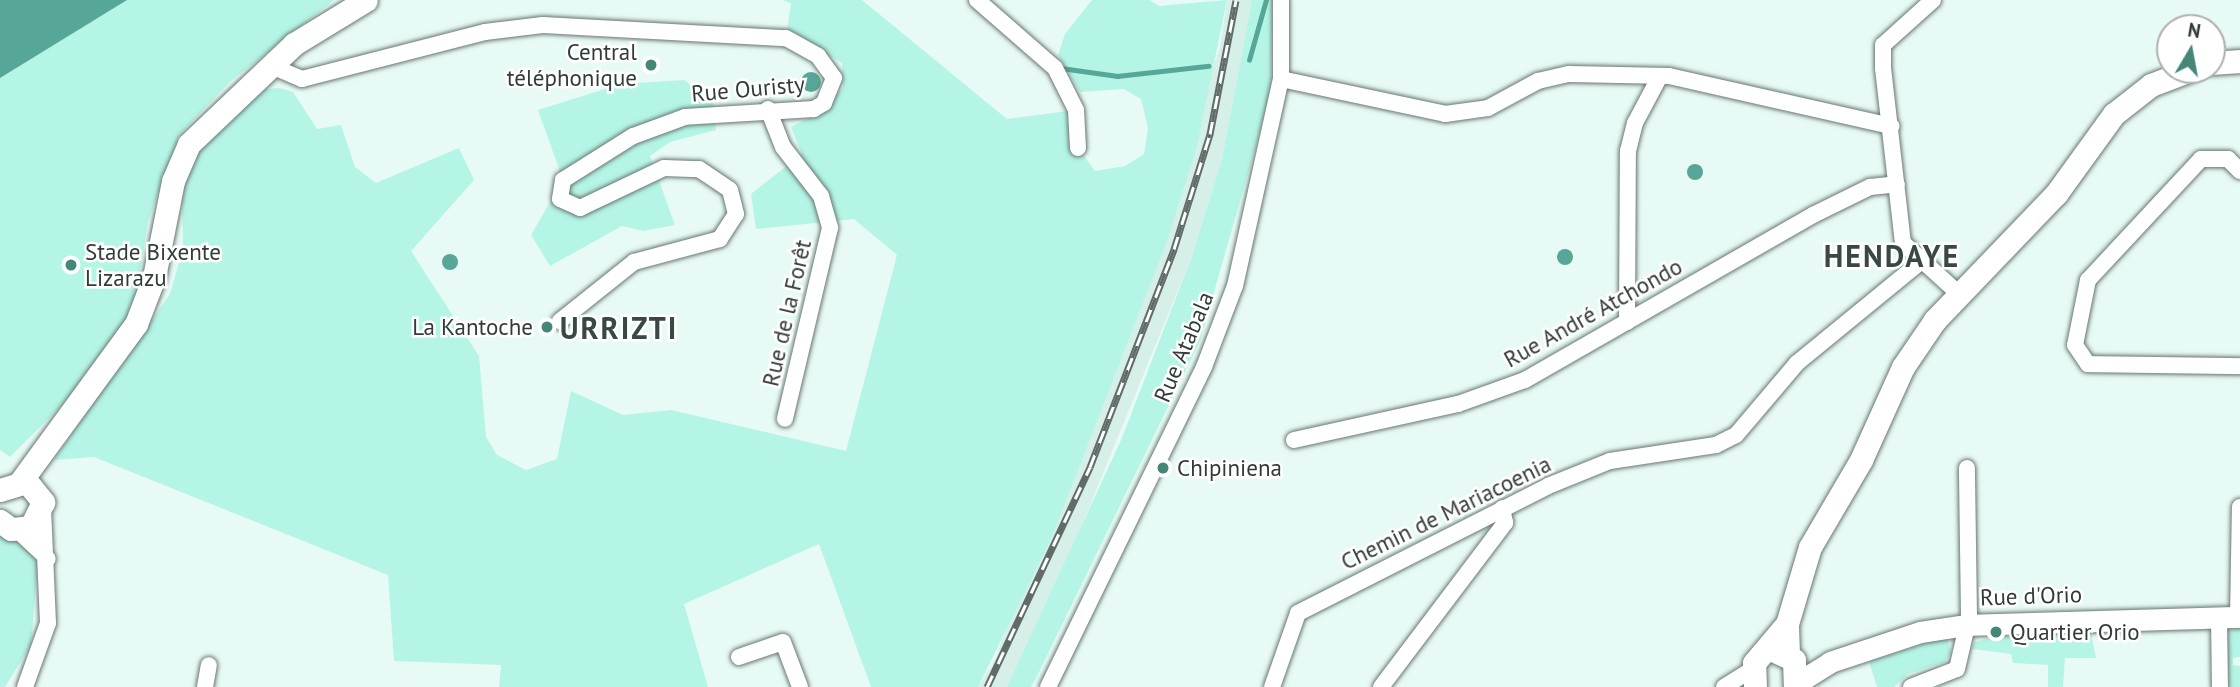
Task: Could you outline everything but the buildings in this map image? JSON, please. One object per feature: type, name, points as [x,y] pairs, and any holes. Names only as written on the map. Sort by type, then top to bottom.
[{"type":"main road","points":[[8,525],[31,527],[25,493],[41,460],[136,324],[154,277],[173,181],[188,145],[269,65],[366,0]]},
{"type":"main road","points":[[1778,671],[1787,624],[1810,547],[1861,460],[1903,367],[1959,294],[2056,194],[2114,114],[2156,83]]},
{"type":"street","points":[[977,0],[1055,68],[1076,110],[1077,148]]},
{"type":"street","name":"Rue Atabala","points":[[1048,687],[1222,321],[1280,79],[1281,0]]},
{"type":"street","points":[[1933,0],[1884,45],[1891,126],[1903,243],[1918,264],[1959,294]]},
{"type":"street","name":"Rue Ouristy","points":[[269,65],[302,79],[485,32],[543,25],[786,38],[827,66],[831,92],[814,109],[712,112],[658,125],[563,180],[561,199],[579,208],[664,168],[699,169],[730,190],[736,214],[720,239],[634,262],[560,321]]},
{"type":"street","points":[[1280,79],[1445,114],[1488,108],[1538,81],[1569,74],[1661,76],[1891,126]]},
{"type":"street","points":[[1628,322],[1628,152],[1635,123],[1661,76]]},
{"type":"street","name":"Rue de la Forêt","points":[[768,109],[783,147],[821,196],[830,228],[785,419]]},
{"type":"street","points":[[2240,171],[2228,159],[2201,159],[2088,280],[2075,345],[2088,364],[2240,366]]},
{"type":"street","name":"Rue André Atchondo","points":[[1294,440],[1480,396],[1525,380],[1813,215],[1870,187],[1897,184]]},
{"type":"street","name":"Chemin de Mariacoenia","points":[[1272,687],[1298,613],[1502,508],[1610,461],[1716,445],[1736,435],[1797,363],[1918,264]]},
{"type":"street","points":[[1912,687],[1957,669],[1966,625],[1967,468]]},
{"type":"street","points":[[25,493],[48,559],[48,623],[25,687]]},
{"type":"street","points":[[2220,687],[2232,617],[2240,507]]},
{"type":"street","points":[[1381,687],[1505,523],[1502,508]]},
{"type":"street","points":[[8,525],[48,559]]},
{"type":"street","name":"Rue d'Orio","points":[[1778,671],[1830,662],[1920,632],[1966,625],[2232,617]]},
{"type":"street","points":[[739,657],[783,642],[800,687]]},
{"type":"street","points":[[205,687],[209,665]]},
{"type":"street","points":[[1724,687],[1778,671]]},
{"type":"shaded area","points":[[0,0],[334,0],[231,81],[179,135],[148,222],[134,309],[64,403],[10,457],[0,450]]},
{"type":"shaded area","points":[[0,0],[127,0],[0,78]]},
{"type":"shaded area","points":[[782,0],[862,0],[1007,119],[1076,110],[1078,148],[1095,171],[1125,166],[1144,154],[1148,128],[1141,99],[1124,89],[1080,92],[1058,55],[1065,34],[1092,0],[1149,0],[1159,6],[1227,0],[1196,150],[1167,241],[1052,537],[978,687],[871,687],[819,544],[684,604],[708,687],[499,687],[501,665],[394,661],[388,575],[94,457],[54,460],[170,294],[183,248],[182,191],[195,151],[253,90],[280,88],[293,92],[317,129],[341,125],[355,167],[376,183],[459,148],[474,180],[411,251],[479,356],[486,437],[497,455],[526,470],[557,459],[571,391],[623,415],[671,410],[846,451],[897,255],[854,219],[756,229],[751,194],[802,154],[791,127],[821,111],[843,88],[842,63],[787,30],[791,3]]},
{"type":"shaded area","points":[[1227,0],[1252,0],[1222,159],[1192,256],[1045,615],[1007,687],[978,687],[995,660],[1220,48]]},
{"type":"shaded area","points":[[1252,0],[1272,0],[1271,93],[1200,341],[1031,687],[1007,687],[1122,438],[1192,256],[1222,159]]},
{"type":"shaded area","points":[[811,72],[818,75],[821,82],[818,89],[811,92],[804,89],[801,82],[804,75]]},
{"type":"shaded area","points":[[684,80],[713,101],[716,130],[670,142],[650,156],[675,225],[643,231],[622,226],[550,266],[531,235],[563,180],[538,110],[621,84]]},
{"type":"shaded area","points":[[1695,164],[1701,166],[1701,178],[1695,180],[1689,178],[1687,172],[1689,166]]},
{"type":"shaded area","points":[[1565,249],[1571,251],[1571,263],[1565,265],[1559,263],[1557,257],[1559,251]]},
{"type":"shaded area","points":[[447,254],[453,254],[458,262],[456,268],[447,270],[442,265],[442,259]]},
{"type":"shaded area","points":[[0,534],[19,539],[38,558],[31,645],[5,687],[0,687]]},
{"type":"shaded area","points":[[2240,628],[2240,657],[2233,658],[2233,665],[2240,666],[2240,687],[2229,687],[2227,631]]},
{"type":"shaded area","points":[[2091,633],[2096,658],[2065,658],[2063,687],[2048,687],[2048,665],[2013,663],[2011,654],[1972,649],[1975,642],[1995,637]]},
{"type":"shaded area","points":[[1947,636],[1951,653],[1945,662],[1908,674],[1894,687],[1877,687],[1869,662]]},
{"type":"waterway","points":[[1249,60],[1266,0]]},
{"type":"waterway","points":[[1061,68],[1117,76],[1208,66]]},
{"type":"railway","points":[[987,687],[1090,467],[1174,249],[1210,134],[1236,0]]},
{"type":"place","name":"Central téléphonique","points":[[651,65]]},
{"type":"place","name":"Stade Bixente Lizarazu","points":[[71,265]]},
{"type":"place","name":"La Kantoche","points":[[547,327]]},
{"type":"place","name":"Chipiniena","points":[[1163,468]]},
{"type":"place","name":"Quartier Orio","points":[[1996,632]]},
{"type":"district","name":"HENDAYE","points":[[1892,256]]},
{"type":"district","name":"URRIZTI","points":[[619,328]]}]
